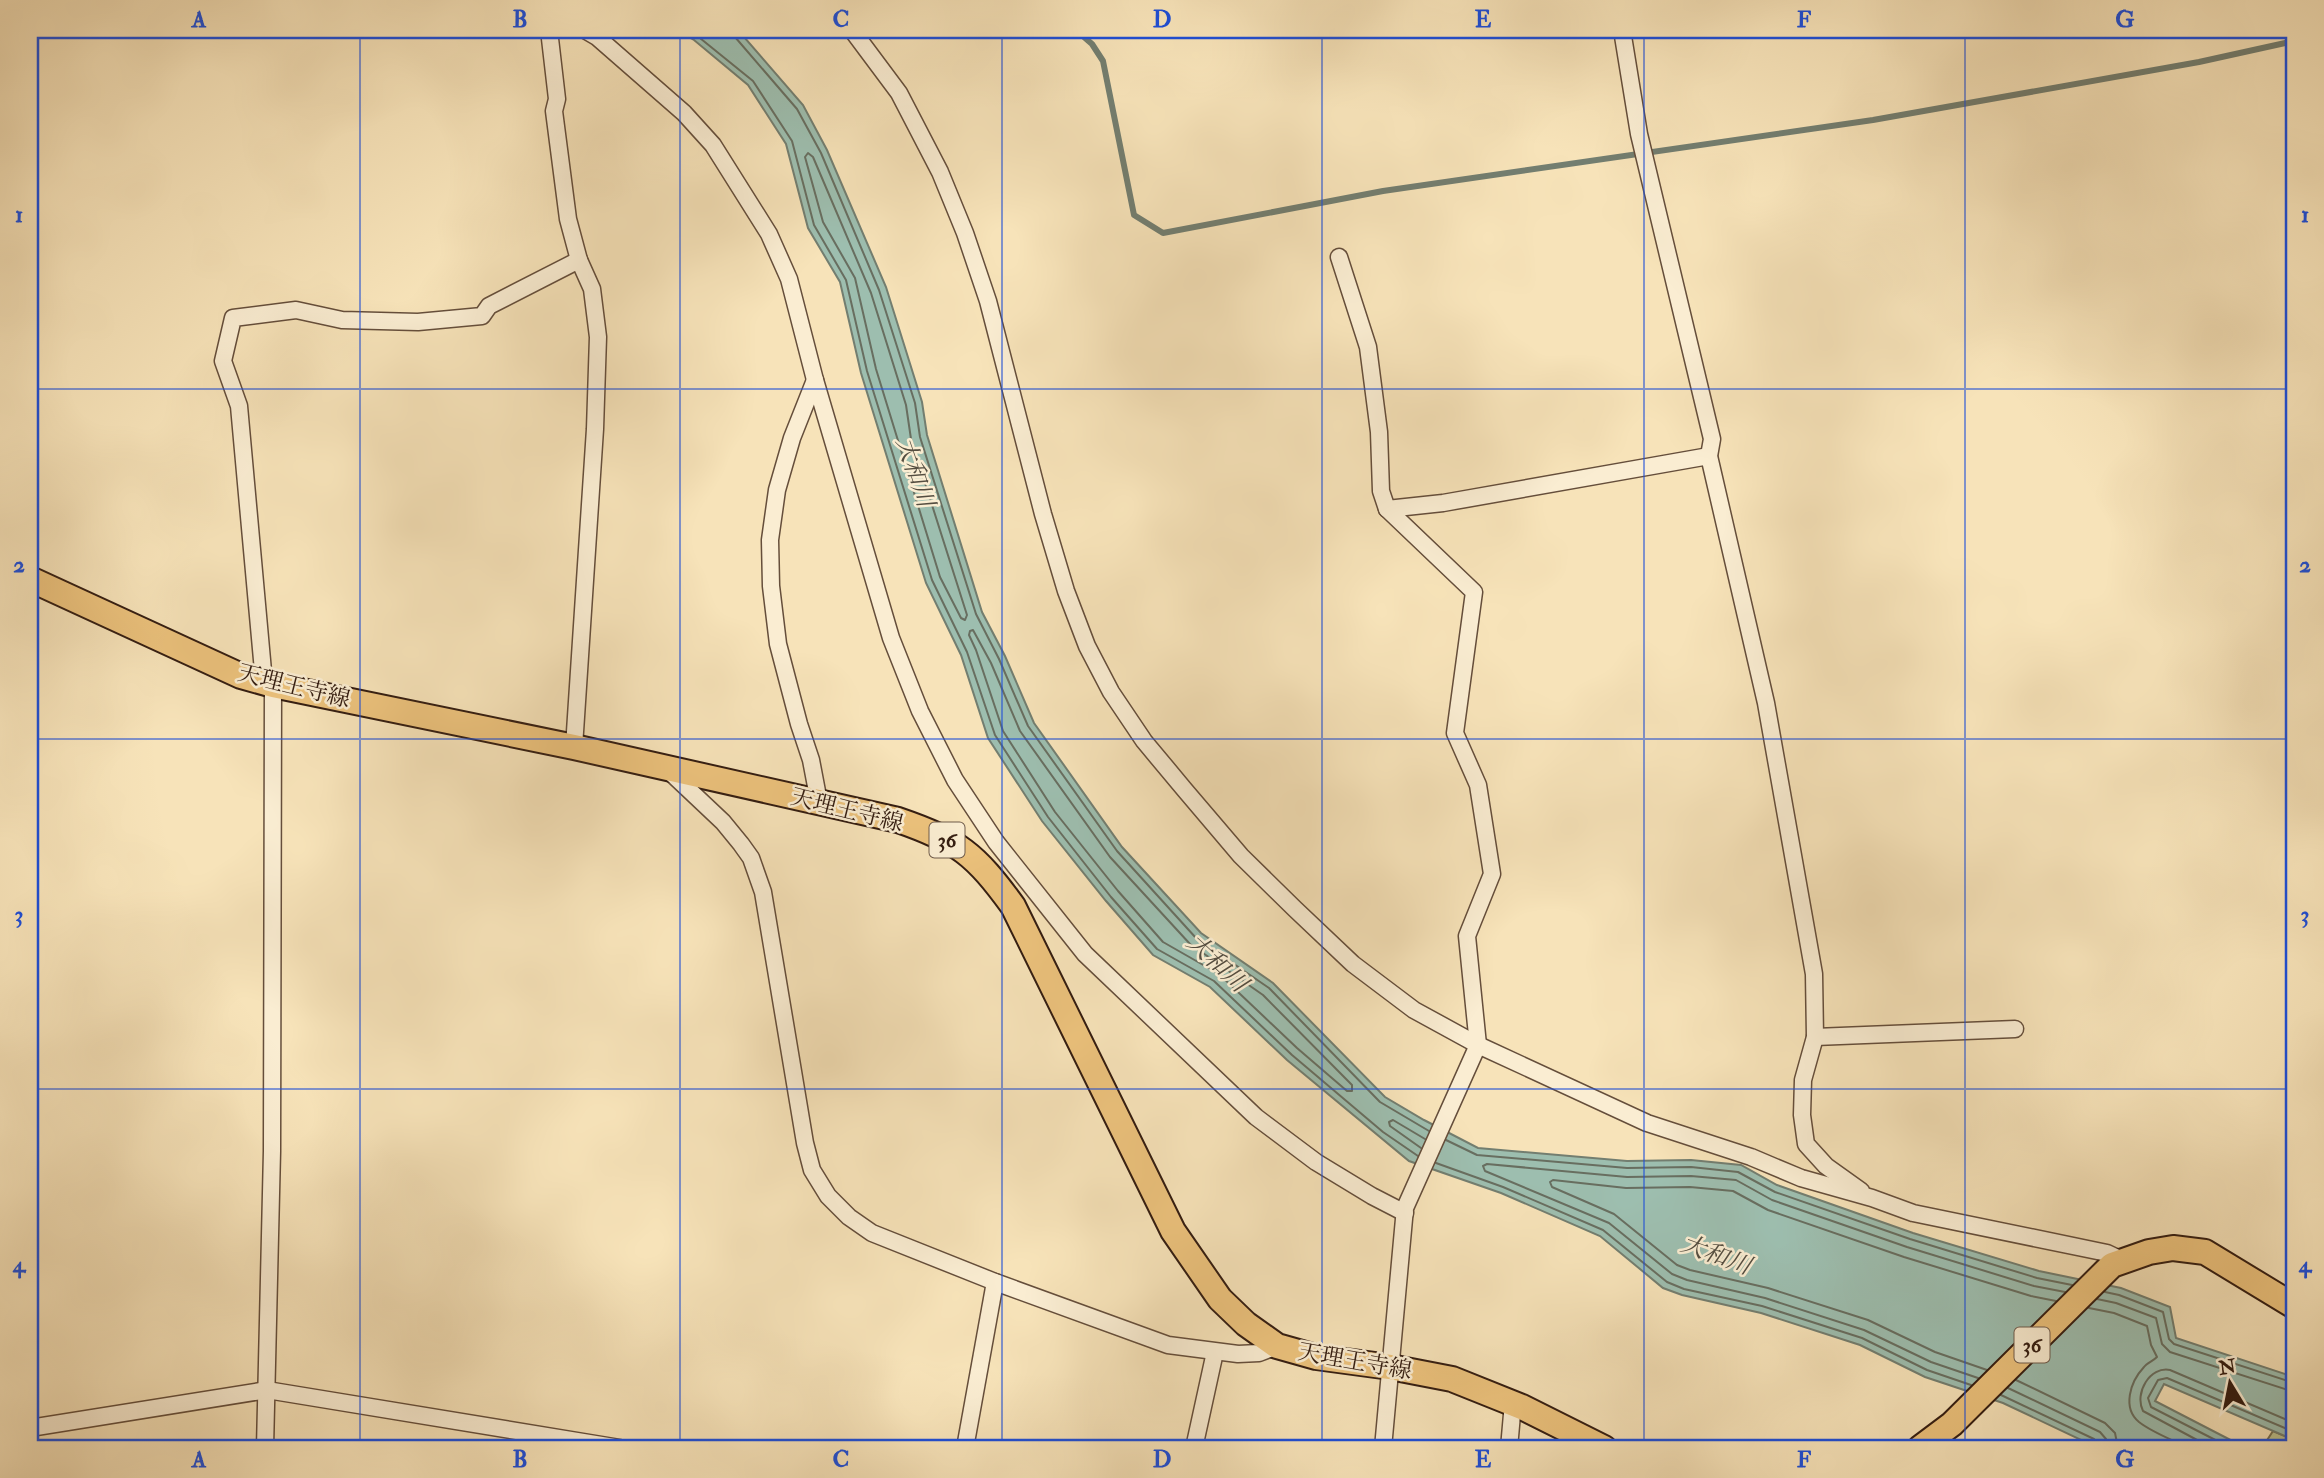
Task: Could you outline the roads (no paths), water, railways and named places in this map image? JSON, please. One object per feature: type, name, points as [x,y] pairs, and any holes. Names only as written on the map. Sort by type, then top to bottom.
[{"type":"main road","name":"天理王寺線","points":[[30,579],[241,676],[898,820],[932,832],[961,847],[987,870],[1013,906],[1173,1231],[1220,1299],[1246,1324],[1278,1346],[1316,1357],[1452,1379],[1513,1404],[1604,1448]]},
{"type":"main road","name":"36","points":[[1920,1448],[1952,1424],[2117,1263],[2148,1252],[2173,1248],[2205,1252],[2294,1306]]},
{"type":"street","points":[[549,30],[557,99],[554,111],[568,219],[579,260],[592,289],[598,337],[595,429],[574,747]]},
{"type":"street","points":[[585,30],[597,37],[684,113],[712,145],[769,234],[789,279],[815,380],[891,638],[926,722],[956,780],[996,842],[1085,954],[1256,1117],[1316,1162],[1371,1196],[1405,1211]]},
{"type":"street","points":[[852,30],[899,93],[940,172],[965,233],[988,302],[1066,591],[1087,646],[1111,692],[1144,741],[1241,856],[1295,909],[1353,964],[1404,1002],[1477,1048],[1647,1123],[1751,1157],[1801,1178],[1913,1213],[2107,1253],[2117,1263]]},
{"type":"street","points":[[1622,30],[1639,134],[1712,439],[1709,456],[1766,703],[1814,974],[1815,1037],[1803,1080],[1802,1115],[1806,1144],[1826,1166],[1872,1198]]},
{"type":"street","points":[[1339,257],[1368,346],[1379,432],[1381,491],[1387,509],[1474,592],[1455,733],[1478,785],[1492,874],[1467,936],[1477,1048],[1405,1211],[1383,1448]]},
{"type":"street","points":[[265,1448],[272,1152],[268,683],[239,406],[222,361],[233,318],[296,310],[342,320],[418,322],[482,316],[489,306],[579,260]]},
{"type":"street","points":[[815,380],[792,439],[777,490],[770,540],[771,586],[778,644],[811,760],[818,802]]},
{"type":"street","points":[[1387,509],[1443,503],[1709,456]]},
{"type":"street","points":[[665,767],[723,822],[751,858],[763,892],[805,1143],[812,1170],[828,1196],[849,1217],[872,1233],[995,1282],[1168,1345],[1215,1352],[1259,1353],[1278,1346]]},
{"type":"street","points":[[1815,1037],[2015,1029]]},
{"type":"street","points":[[965,1448],[995,1282]]},
{"type":"street","points":[[1194,1448],[1215,1352]]},
{"type":"street","points":[[30,1428],[267,1390],[620,1448]]},
{"type":"street","points":[[1509,1448],[1513,1404]]},
{"type":"water","name":"大和川","points":[[676,30],[738,30],[803,105],[827,150],[886,287],[922,402],[927,435],[982,612],[1005,656],[1034,723],[1122,847],[1201,933],[1273,983],[1385,1097],[1478,1148],[1627,1161],[1691,1160],[1741,1165],[1777,1185],[1913,1233],[2039,1271],[2121,1288],[2170,1307],[2176,1338],[2294,1377],[2294,1440],[2164,1384],[2155,1401],[2246,1448],[2098,1448],[2003,1403],[1925,1377],[1860,1345],[1761,1313],[1663,1288],[1600,1236],[1501,1193],[1409,1161],[1287,1060],[1210,987],[1153,955],[1042,821],[988,738],[961,655],[926,583],[861,373],[840,282],[808,228],[786,144],[748,85],[694,40]]},
{"type":"waterway","points":[[1076,30],[1092,44],[1103,61],[1134,215],[1163,233],[1383,191],[1873,120],[2199,62],[2294,41]]}]
